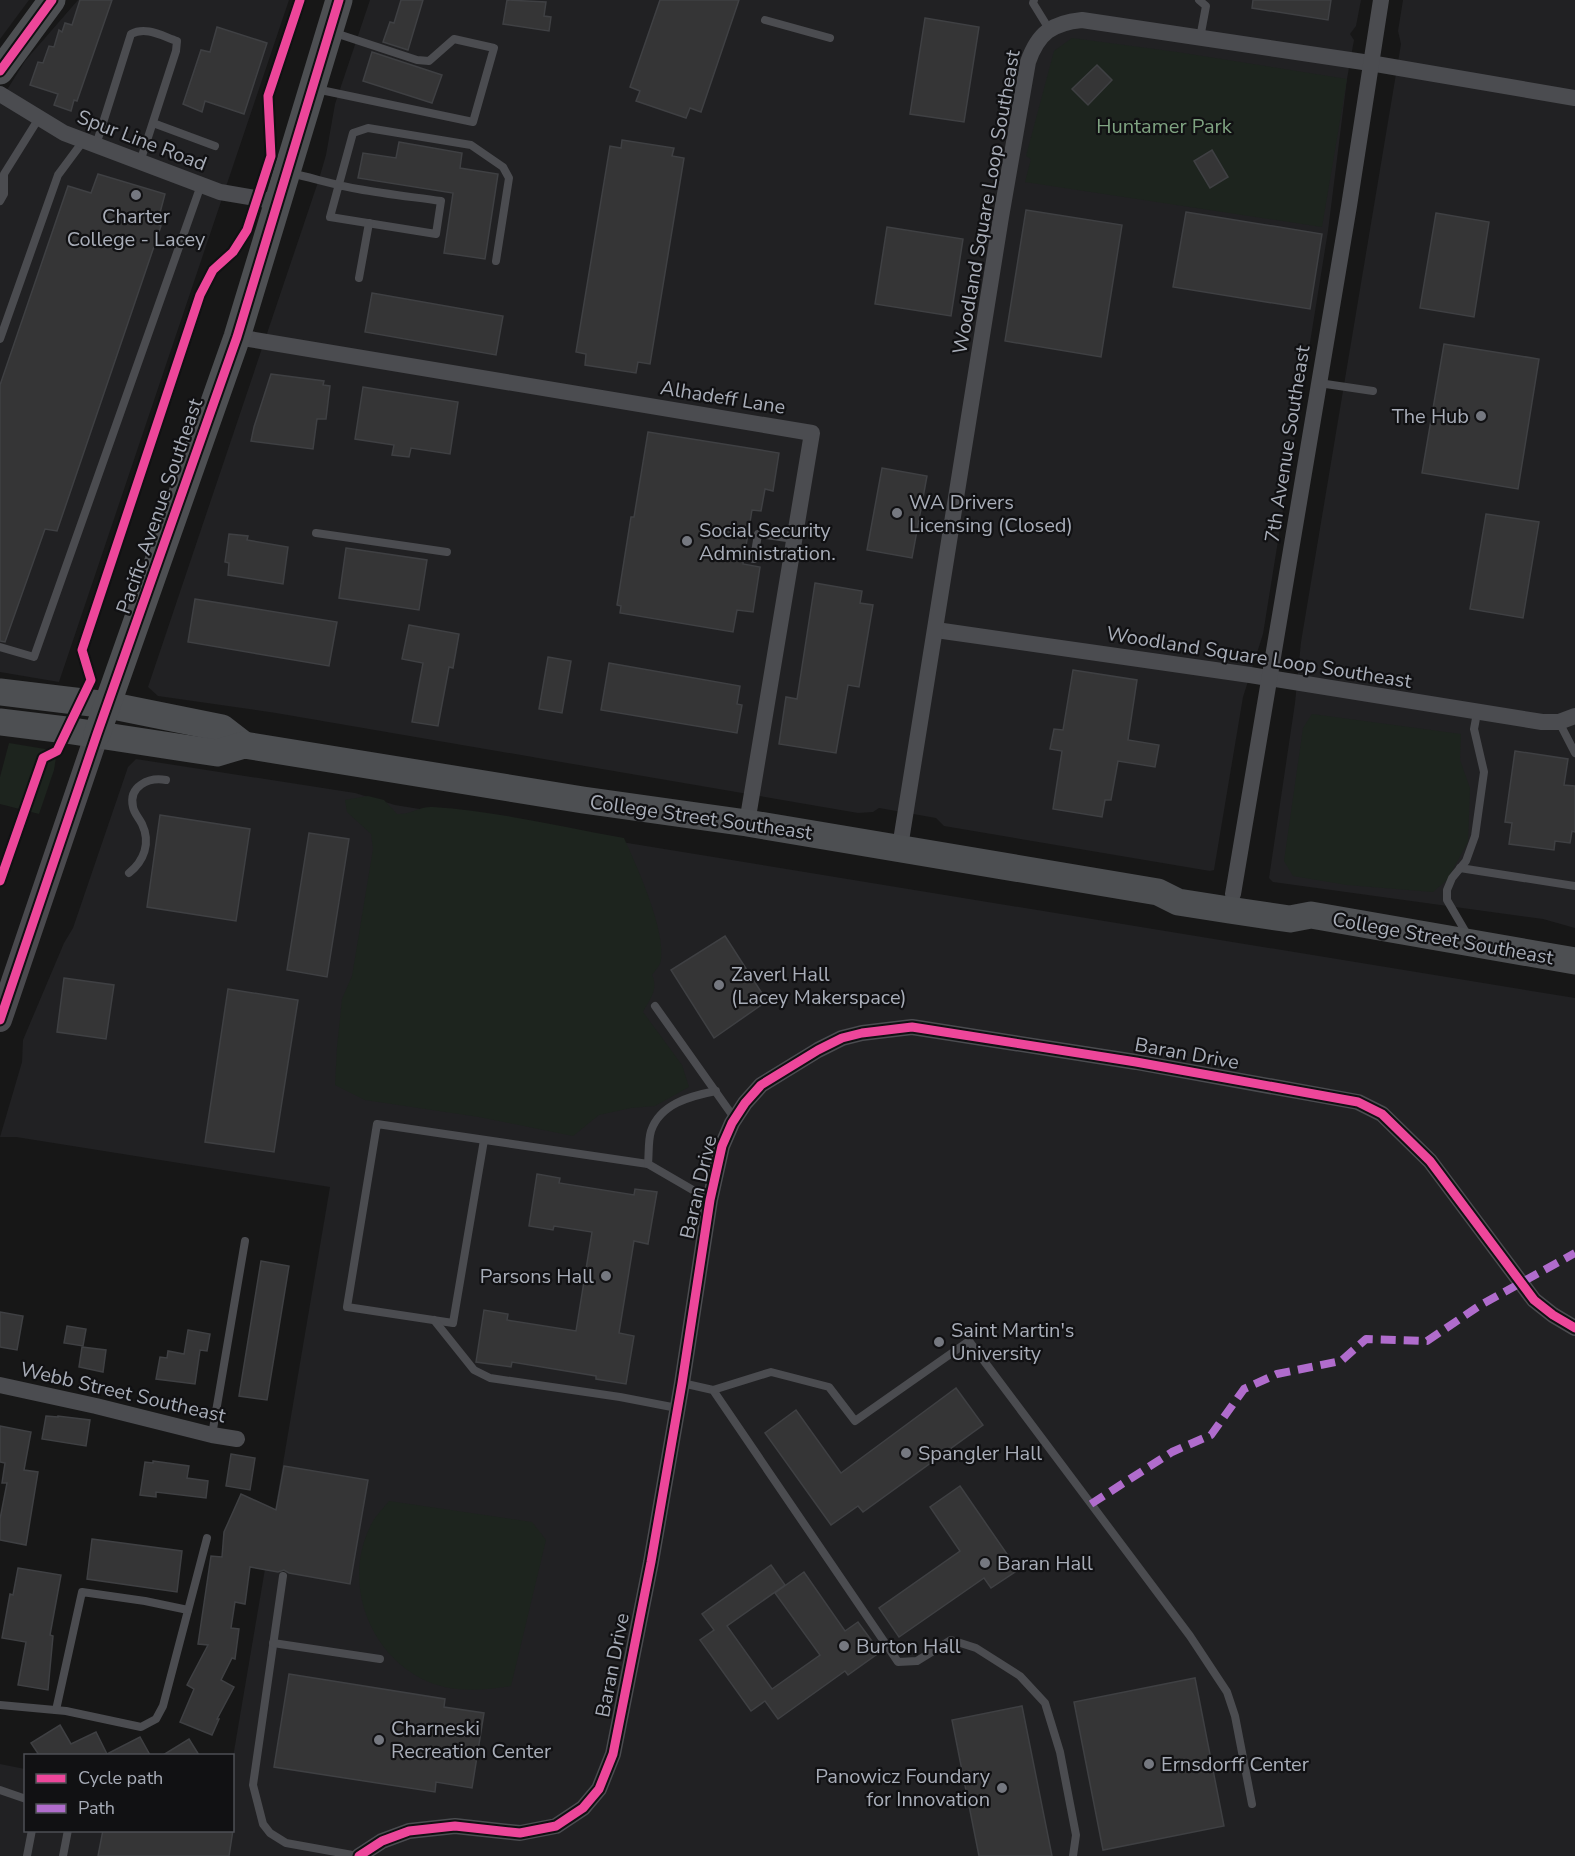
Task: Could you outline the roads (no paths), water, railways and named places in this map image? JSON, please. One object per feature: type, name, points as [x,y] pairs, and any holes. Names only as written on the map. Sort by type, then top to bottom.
[{"type":"main road","points":[[0,70],[52,0]]},
{"type":"main road","name":"Pacific Avenue Southeast","points":[[0,1020],[97,734],[237,338],[339,0]]},
{"type":"main road","name":"College Street Southeast","points":[[0,692],[108,705],[222,728],[244,745]]},
{"type":"main road","name":"College Street Southeast","points":[[0,722],[97,734],[217,753],[244,745],[583,800],[900,847],[1158,892],[1178,902],[1290,919],[1311,915],[1575,961]]},
{"type":"main road","name":"College Street Southeast","points":[[1158,892],[1182,886],[1294,903],[1311,915]]},
{"type":"street","name":"7th Avenue Southeast","points":[[1233,894],[1271,679],[1381,0]]},
{"type":"street","points":[[1049,29],[1068,21],[1082,20],[1371,63],[1575,98]]},
{"type":"street","name":"Woodland Square Loop Southeast","points":[[900,847],[1004,198],[1028,62],[1033,48],[1049,29]]},
{"type":"street","name":"Spur Line Road","points":[[0,94],[64,133],[220,192],[278,202]]},
{"type":"street","name":"Alhadeff Lane","points":[[237,338],[812,433],[747,823]]},
{"type":"street","name":"Woodland Square Loop Southeast","points":[[936,630],[1271,679],[1478,713],[1542,722],[1567,719]]},
{"type":"street","name":"Baran Drive","points":[[359,1856],[382,1841],[409,1831],[455,1826],[520,1833],[556,1826],[583,1808],[599,1789],[614,1754],[678,1408],[711,1200],[722,1146],[745,1102],[761,1085],[842,1038],[862,1033],[912,1027],[1136,1062],[1358,1102],[1382,1114],[1430,1161],[1534,1300],[1575,1328]]},
{"type":"street","name":"Webb Street Southeast","points":[[0,1385],[237,1439]]},
{"type":"lane","points":[[1034,0],[1033,3],[1049,29]]},
{"type":"lane","points":[[1199,0],[1206,6],[1200,38]]},
{"type":"lane","points":[[765,20],[830,38]]},
{"type":"lane","points":[[0,339],[58,175],[90,143],[131,34],[138,30],[150,31],[177,41],[176,51],[140,162]]},
{"type":"lane","points":[[312,89],[473,122],[494,48],[454,39],[429,61],[417,60],[329,32]]},
{"type":"lane","points":[[0,201],[4,194],[4,174],[39,118]]},
{"type":"lane","points":[[153,123],[215,146]]},
{"type":"lane","points":[[287,172],[338,184],[358,189],[441,201],[436,234],[330,217],[338,184],[353,133],[368,128],[471,145],[503,167],[508,178],[496,261]]},
{"type":"lane","points":[[0,647],[34,657],[201,185]]},
{"type":"lane","points":[[359,278],[369,223]]},
{"type":"lane","points":[[1318,383],[1373,391]]},
{"type":"lane","points":[[316,533],[447,552]]},
{"type":"lane","points":[[754,559],[758,534],[794,539]]},
{"type":"lane","points":[[1473,944],[1447,900],[1447,890],[1452,878],[1466,861],[1473,843],[1484,784],[1483,765],[1474,729],[1478,713]]},
{"type":"lane","points":[[1567,719],[1575,753]]},
{"type":"lane","points":[[129,873],[138,866],[143,858],[146,840],[142,824],[134,810],[133,796],[141,784],[148,780],[156,778],[166,780]]},
{"type":"lane","points":[[1460,868],[1575,886]]},
{"type":"lane","points":[[655,1006],[735,1119]]},
{"type":"lane","points":[[648,1164],[651,1131],[664,1110],[692,1095],[716,1091]]},
{"type":"lane","points":[[484,1140],[453,1323],[346,1307],[377,1124],[648,1164],[711,1200]]},
{"type":"lane","points":[[212,1435],[245,1241]]},
{"type":"lane","points":[[434,1320],[474,1370],[490,1378],[620,1396],[678,1408]]},
{"type":"lane","points":[[682,1383],[713,1390],[771,1372],[829,1387],[855,1421],[969,1341],[1190,1636],[1227,1692],[1235,1716],[1252,1804]]},
{"type":"lane","points":[[713,1390],[898,1662],[917,1661],[951,1640],[975,1648],[1020,1676],[1045,1703],[1060,1752],[1076,1835],[1073,1856]]},
{"type":"lane","points":[[0,1705],[56,1710],[141,1727],[156,1719],[163,1706],[207,1538]]},
{"type":"lane","points":[[283,1575],[253,1785],[263,1824],[270,1833],[286,1843],[359,1856]]},
{"type":"lane","points":[[56,1710],[82,1592],[188,1610]]},
{"type":"lane","points":[[273,1643],[380,1659]]},
{"type":"lane","points":[[0,1790],[24,1798]]},
{"type":"lane","points":[[27,1856],[32,1832]]},
{"type":"lane","points":[[63,1856],[68,1832]]},
{"type":"place","name":"Charter College - Lacey","points":[[136,195]]},
{"type":"place","name":"The Hub","points":[[1481,416]]},
{"type":"place","name":"WA Drivers Licensing (Closed)","points":[[897,513]]},
{"type":"place","name":"Social Security Administration.","points":[[687,541]]},
{"type":"place","name":"Zaverl Hall (Lacey Makerspace)","points":[[719,985]]},
{"type":"place","name":"Parsons Hall","points":[[606,1276]]},
{"type":"place","name":"Saint Martin's University","points":[[939,1342]]},
{"type":"place","name":"Spangler Hall","points":[[906,1453]]},
{"type":"place","name":"Baran Hall","points":[[985,1563]]},
{"type":"place","name":"Burton Hall","points":[[844,1646]]},
{"type":"place","name":"Charneski Recreation Center","points":[[379,1740]]},
{"type":"place","name":"Ernsdorff Center","points":[[1149,1764]]},
{"type":"place","name":"Panowicz Foundary for Innovation","points":[[1002,1788]]},
{"type":"park label","name":"Huntamer Park","points":[[1164,126]]}]
